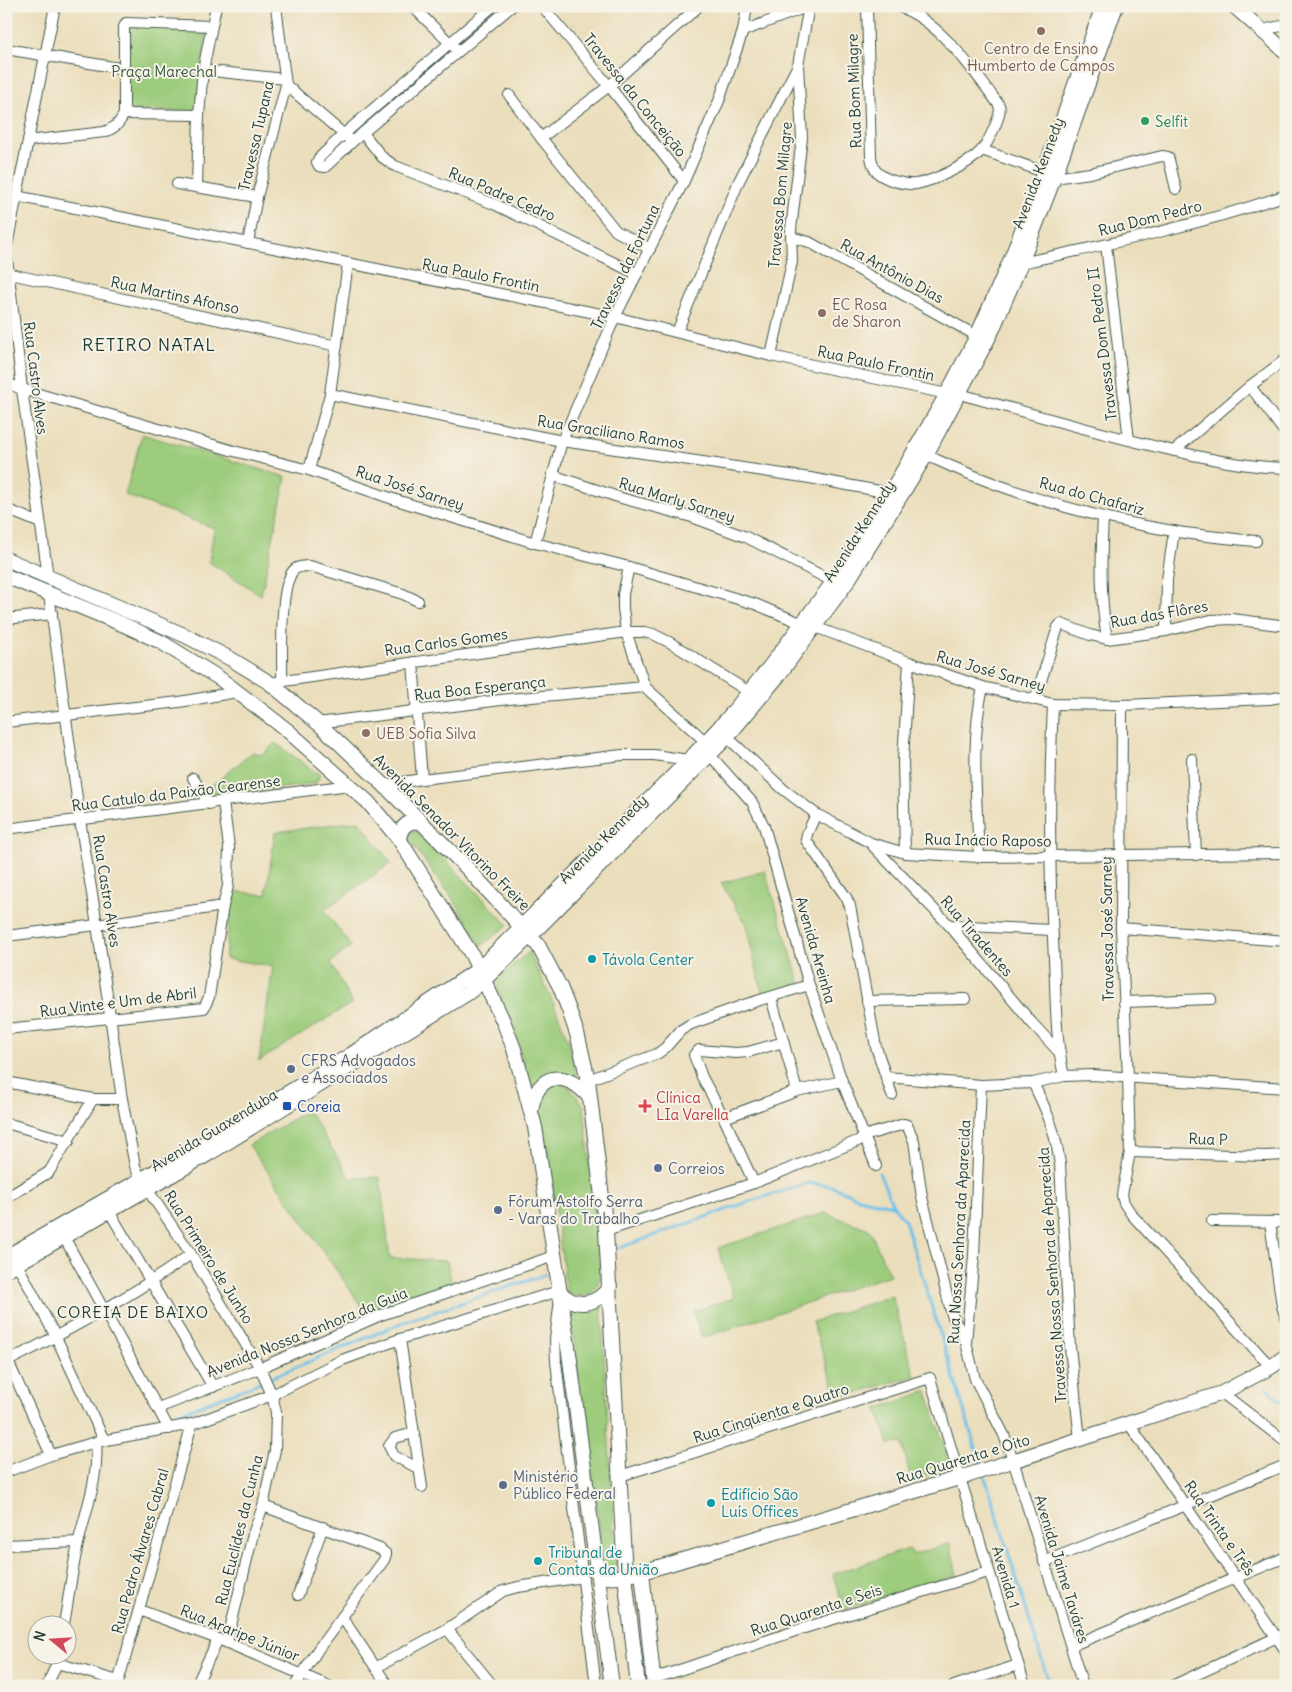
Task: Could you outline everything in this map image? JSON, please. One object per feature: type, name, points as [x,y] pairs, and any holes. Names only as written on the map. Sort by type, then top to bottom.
[{"type":"main road","name":"Avenida Kennedy","points":[[839,584],[890,493],[991,333],[1021,263],[1103,6]]},
{"type":"main road","name":"Avenida Kennedy","points":[[526,931],[689,760],[727,737],[774,682],[809,625],[926,455],[1010,259],[1049,175],[1116,6]]},
{"type":"main road","points":[[1234,6],[1286,52]]},
{"type":"main road","name":"Avenida Senador Vitorino Freire","points":[[6,559],[184,635],[276,682],[421,822],[538,945],[570,1010],[588,1080],[606,1231],[624,1557],[638,1686]]},
{"type":"main road","points":[[6,576],[161,642],[238,692],[287,730],[368,802],[399,839],[472,955],[494,1000],[514,1049],[535,1127],[560,1295],[612,1686]]},
{"type":"main road","name":"Avenida Kennedy","points":[[482,974],[708,748],[749,692],[809,625]]},
{"type":"main road","points":[[350,785],[366,767]]},
{"type":"main road","points":[[399,839],[401,830],[406,824],[412,821],[421,822]]},
{"type":"main road","name":"Avenida Guaxenduba","points":[[10,1263],[64,1237],[109,1211],[144,1184],[210,1153],[468,993],[482,974]]},
{"type":"main road","name":"Avenida Guaxenduba","points":[[10,1263],[144,1184],[482,974]]},
{"type":"main road","points":[[468,993],[486,994],[494,1000]]},
{"type":"main road","points":[[531,1113],[537,1092],[551,1078],[559,1077],[571,1081],[582,1088],[590,1098]]},
{"type":"main road","points":[[560,1295],[571,1302],[583,1304],[598,1298],[610,1286]]},
{"type":"main road","name":"Rua Quarenta e Oito","points":[[596,1571],[603,1577],[626,1576],[642,1572],[963,1477],[1222,1393],[1281,1362]]},
{"type":"main road","points":[[624,1557],[642,1572],[653,1682]]},
{"type":"street","name":"Rua Castro Alves","points":[[48,577],[22,390],[7,273],[6,250],[11,195],[28,142],[55,6]]},
{"type":"street","points":[[197,186],[199,115],[203,70],[216,6]]},
{"type":"street","name":"Travessa Tupana","points":[[248,243],[285,82],[276,6]]},
{"type":"street","points":[[412,6],[458,51]]},
{"type":"street","points":[[493,6],[344,134],[319,158],[317,162],[319,166],[325,167],[512,6]]},
{"type":"street","name":"Travessa da Conceição","points":[[542,6],[609,86],[684,181]]},
{"type":"street","points":[[541,138],[609,86],[699,6]]},
{"type":"street","name":"Travessa da Fortuna","points":[[535,543],[562,441],[615,317],[684,181],[719,101],[743,31],[747,6]]},
{"type":"street","name":"Travessa Bom Milagre","points":[[743,31],[809,6],[798,65],[802,138],[791,229],[792,262],[771,356]]},
{"type":"street","name":"Rua Bom Milagre","points":[[866,6],[871,157],[876,171],[891,180],[915,184],[954,169],[976,157],[982,150]]},
{"type":"street","points":[[894,6],[915,15],[945,38],[962,56],[999,104],[998,118],[982,150],[1049,175],[1090,173],[1162,156],[1168,157],[1176,189]]},
{"type":"street","points":[[28,142],[104,132],[115,128],[124,114],[124,27],[126,23],[212,26]]},
{"type":"street","points":[[1262,30],[1286,25]]},
{"type":"street","points":[[6,49],[125,69]]},
{"type":"street","name":"Travessa Bom Milagre","points":[[677,332],[739,181],[798,65]]},
{"type":"street","points":[[203,70],[285,82],[352,142]]},
{"type":"street","points":[[509,95],[541,138],[616,230],[650,249]]},
{"type":"street","points":[[124,114],[199,115]]},
{"type":"street","name":"Rua Padre Cedro","points":[[363,133],[382,157],[395,166],[494,204],[637,274]]},
{"type":"street","points":[[177,184],[257,198]]},
{"type":"street","name":"Rua Paulo Frontin","points":[[11,195],[615,317],[771,356],[953,394],[1174,451],[1212,459],[1272,468],[1286,468]]},
{"type":"street","name":"Rua Dom Pedro","points":[[1021,263],[1106,245],[1237,211],[1286,195]]},
{"type":"street","name":"Rua Antônio Dias","points":[[791,237],[809,242],[977,336]]},
{"type":"street","name":"Travessa Dom Pedro II","points":[[1106,245],[1129,440]]},
{"type":"street","points":[[309,470],[330,394],[348,263]]},
{"type":"street","name":"Rua Martins Afonso","points":[[7,273],[337,346]]},
{"type":"street","points":[[1174,451],[1250,386],[1286,359]]},
{"type":"street","name":"Rua José Sarney","points":[[6,384],[234,451],[309,470],[405,503],[535,543],[629,567],[755,604],[909,662],[984,687],[1035,700],[1053,704],[1122,706],[1269,699],[1286,696]]},
{"type":"street","points":[[1250,386],[1286,434]]},
{"type":"street","name":"Rua Graciliano Ramos","points":[[330,394],[562,441],[810,478],[890,493]]},
{"type":"street","name":"Rua do Chafariz","points":[[926,455],[985,481],[1103,517],[1174,531],[1256,541]]},
{"type":"street","name":"Rua Marly Sarney","points":[[552,475],[621,498],[701,520],[746,537],[839,584]]},
{"type":"street","points":[[6,509],[40,523]]},
{"type":"street","points":[[1103,517],[1101,582],[1103,616],[1107,639]]},
{"type":"street","points":[[1166,631],[1167,580],[1174,531]]},
{"type":"street","points":[[276,682],[284,597],[290,577],[295,569],[302,566],[310,566],[403,594],[418,601]]},
{"type":"street","points":[[629,567],[622,608],[626,632],[645,687]]},
{"type":"street","name":"Rua Castro Alves","points":[[49,594],[80,820],[98,925],[122,1099],[135,1166],[144,1184]]},
{"type":"street","points":[[6,619],[52,614]]},
{"type":"street","name":"Rua das Flôres","points":[[1035,700],[1059,624],[1107,639],[1166,631],[1211,620],[1253,620],[1279,625],[1286,624]]},
{"type":"street","name":"Rua Carlos Gomes","points":[[276,682],[626,632],[644,632],[653,634],[671,643],[749,692]]},
{"type":"street","points":[[413,662],[422,779]]},
{"type":"street","points":[[905,853],[903,760],[909,662]]},
{"type":"street","name":"Rua Boa Esperança","points":[[318,723],[509,699],[645,687]]},
{"type":"street","name":"Avenida Areinha","points":[[645,687],[708,748],[752,802],[764,826],[809,985],[842,1081],[876,1166]]},
{"type":"street","points":[[979,857],[976,744],[977,721],[984,687]]},
{"type":"street","points":[[6,722],[179,702],[238,692]]},
{"type":"street","points":[[1053,704],[1050,856],[1052,930],[1058,1050],[1064,1076]]},
{"type":"street","name":"Travessa José Sarney","points":[[1122,706],[1121,928],[1130,1152]]},
{"type":"street","name":"Rua Inácio Raposo","points":[[727,737],[783,788],[816,814],[871,844],[905,853],[979,857],[1286,853]]},
{"type":"street","points":[[384,785],[622,755],[654,755],[689,760]]},
{"type":"street","points":[[1192,759],[1196,855]]},
{"type":"street","points":[[193,778],[209,804]]},
{"type":"street","name":"Rua Catulo da Paixão Cearense","points":[[6,830],[350,785]]},
{"type":"street","name":"Rua Vinte e Um de Abril","points":[[6,1029],[204,1008],[209,997],[223,906],[228,886],[229,847],[223,802]]},
{"type":"street","points":[[816,814],[806,840],[846,897],[850,906],[876,1047],[892,1095]]},
{"type":"street","name":"Rua Tiradentes","points":[[871,844],[949,926],[1032,1023],[1058,1050]]},
{"type":"street","points":[[6,936],[98,925],[223,906]]},
{"type":"street","points":[[949,926],[1052,930]]},
{"type":"street","points":[[1121,928],[1286,941]]},
{"type":"street","points":[[588,1080],[657,1054],[681,1030],[691,1024],[809,985]]},
{"type":"street","points":[[771,997],[796,1091]]},
{"type":"street","points":[[867,1000],[965,999]]},
{"type":"street","points":[[1124,1002],[1211,999]]},
{"type":"street","points":[[754,1182],[724,1118],[702,1077],[694,1055],[699,1050],[748,1052],[784,1042]]},
{"type":"street","points":[[886,1077],[981,1085],[1033,1083],[1064,1076],[1128,1077],[1286,1088]]},
{"type":"street","points":[[724,1118],[796,1091],[842,1081]]},
{"type":"street","points":[[6,1082],[93,1099],[122,1099]]},
{"type":"street","name":"Travessa Nossa Senhora de Aparecida","points":[[1033,1083],[1050,1116],[1060,1164],[1070,1347],[1080,1440]]},
{"type":"street","name":"Rua Nossa Senhora da Aparecida","points":[[981,1085],[974,1256],[966,1342],[975,1380],[1004,1435],[1013,1460]]},
{"type":"street","points":[[6,1198],[50,1172],[93,1099]]},
{"type":"street","points":[[6,1123],[69,1141]]},
{"type":"street","points":[[606,1231],[754,1182],[865,1137],[904,1124],[907,1125],[914,1141],[922,1197],[952,1315],[966,1342]]},
{"type":"street","points":[[1130,1152],[1122,1186],[1124,1203],[1147,1232],[1281,1362]]},
{"type":"street","name":"Rua P","points":[[1130,1152],[1265,1156],[1286,1154]]},
{"type":"street","name":"Rua Primeiro de Junho","points":[[144,1184],[191,1254],[261,1371],[271,1392]]},
{"type":"street","points":[[109,1211],[213,1387]]},
{"type":"street","points":[[1212,1221],[1286,1222]]},
{"type":"street","points":[[1270,1222],[1282,1306],[1286,1318]]},
{"type":"street","points":[[64,1237],[169,1429]]},
{"type":"street","points":[[52,1455],[7,1359],[56,1337],[152,1282],[191,1254]]},
{"type":"street","name":"Avenida Nossa Senhora da Guia","points":[[158,1408],[261,1371],[382,1315],[554,1256]]},
{"type":"street","points":[[10,1263],[56,1337],[100,1441],[96,1475],[78,1542],[66,1614]]},
{"type":"street","points":[[6,1472],[52,1455],[100,1441],[192,1424],[271,1392],[342,1360],[400,1339],[560,1295],[556,1332],[556,1362],[596,1686]]},
{"type":"street","points":[[400,1339],[422,1487]]},
{"type":"street","name":"Rua Cinqüenta e Quatro","points":[[620,1476],[930,1378],[963,1477]]},
{"type":"street","name":"Rua Euclídes da Cunha","points":[[196,1686],[222,1641],[263,1506],[275,1450],[277,1429],[276,1412],[271,1392]]},
{"type":"street","points":[[1222,1393],[1286,1442]]},
{"type":"street","name":"Rua Pedro Álvares Cabral","points":[[117,1683],[192,1424]]},
{"type":"street","name":"Rua Trinta e Três","points":[[1129,1424],[1237,1578],[1281,1635],[1286,1651]]},
{"type":"street","points":[[414,1433],[395,1438],[389,1446],[394,1456],[418,1468]]},
{"type":"street","name":"Avenida Jaime Taváres","points":[[1013,1460],[1083,1686]]},
{"type":"street","points":[[1044,1562],[1286,1464]]},
{"type":"street","name":"Avenida 1","points":[[963,1477],[988,1572],[1025,1686]]},
{"type":"street","points":[[263,1506],[380,1549],[386,1554],[384,1560],[295,1686]]},
{"type":"street","points":[[298,1595],[323,1528]]},
{"type":"street","points":[[6,1546],[78,1542]]},
{"type":"street","points":[[1070,1646],[1286,1558]]},
{"type":"street","name":"Rua Quarenta e Seis","points":[[653,1682],[801,1629],[988,1572]]},
{"type":"street","points":[[377,1667],[447,1629],[503,1591],[518,1587],[583,1578]]},
{"type":"street","name":"Rua Araripe Júnior","points":[[139,1610],[222,1641],[329,1686]]},
{"type":"street","points":[[342,1617],[388,1686]]},
{"type":"street","points":[[447,1629],[493,1686]]},
{"type":"street","points":[[1172,1686],[1281,1635]]},
{"type":"street","points":[[47,1686],[56,1664]]},
{"type":"street","points":[[70,1664],[117,1683]]},
{"type":"street","points":[[954,1686],[1018,1665]]},
{"type":"green space","name":"Praça Marechal","points":[[127,26],[207,28],[196,112],[127,110]]},
{"type":"green space","points":[[142,434],[286,477],[261,595],[209,562],[214,528],[125,495]]},
{"type":"green space","points":[[275,743],[320,775],[316,783],[217,798],[210,787],[253,752],[262,755]]},
{"type":"green space","points":[[359,821],[391,863],[324,910],[351,946],[331,963],[352,1003],[259,1061],[273,966],[225,959],[232,891],[266,895],[275,832]]},
{"type":"green space","points":[[412,831],[419,832],[508,925],[481,946],[454,900],[409,840],[408,836]]},
{"type":"green space","points":[[765,871],[800,983],[763,996],[745,922],[721,883]]},
{"type":"green space","points":[[529,952],[552,1000],[570,1045],[577,1079],[543,1076],[532,1087],[494,980]]},
{"type":"green space","points":[[557,1082],[570,1088],[584,1106],[601,1273],[595,1290],[583,1296],[570,1294],[566,1288],[550,1167],[539,1107],[540,1099],[546,1087]]},
{"type":"green space","points":[[308,1110],[350,1178],[380,1177],[390,1258],[447,1261],[452,1285],[367,1314],[249,1145]]},
{"type":"green space","points":[[825,1213],[869,1229],[890,1275],[702,1338],[693,1311],[734,1298],[718,1248]]},
{"type":"green space","points":[[892,1296],[915,1376],[838,1398],[812,1322]]},
{"type":"green space","points":[[601,1301],[616,1566],[605,1568],[569,1306]]},
{"type":"green space","points":[[927,1391],[951,1469],[911,1480],[902,1443],[889,1444],[877,1409]]},
{"type":"green space","points":[[950,1543],[957,1575],[844,1610],[833,1574],[909,1549],[913,1555]]},
{"type":"waterway","points":[[879,1173],[893,1205],[905,1221],[982,1468]]},
{"type":"waterway","points":[[619,1248],[751,1201],[809,1183],[831,1186],[862,1199],[892,1205]]},
{"type":"waterway","points":[[171,1416],[241,1390],[404,1322],[545,1275]]},
{"type":"waterway","points":[[1267,1389],[1286,1404]]},
{"type":"waterway","points":[[984,1474],[1050,1686]]},
{"type":"place","name":"Centro de Ensino Humberto de Campos","points":[[1041,31]]},
{"type":"place","name":"Selfit","points":[[1145,121]]},
{"type":"place","name":"EC Rosa de Sharon","points":[[822,313]]},
{"type":"place","name":"UEB Sofia Silva","points":[[366,733]]},
{"type":"place","name":"Távola Center","points":[[592,959]]},
{"type":"place","name":"CFRS Advogados e Associados","points":[[291,1069]]},
{"type":"place","name":"Coreia","points":[[287,1106]]},
{"type":"place","name":"Clínica LIa Varella","points":[[645,1106]]},
{"type":"place","name":"Correios","points":[[658,1168]]},
{"type":"place","name":"Fórum Astolfo Serra - Varas do Trabalho","points":[[498,1210]]},
{"type":"place","name":"Ministério Público Federal","points":[[503,1485]]},
{"type":"place","name":"Edifício São Luís Offices","points":[[711,1503]]},
{"type":"place","name":"Tribunal de Contas da União","points":[[538,1561]]},
{"type":"district","name":"RETIRO NATAL","points":[[149,344]]},
{"type":"district","name":"COREIA DE BAIXO","points":[[133,1312]]}]
